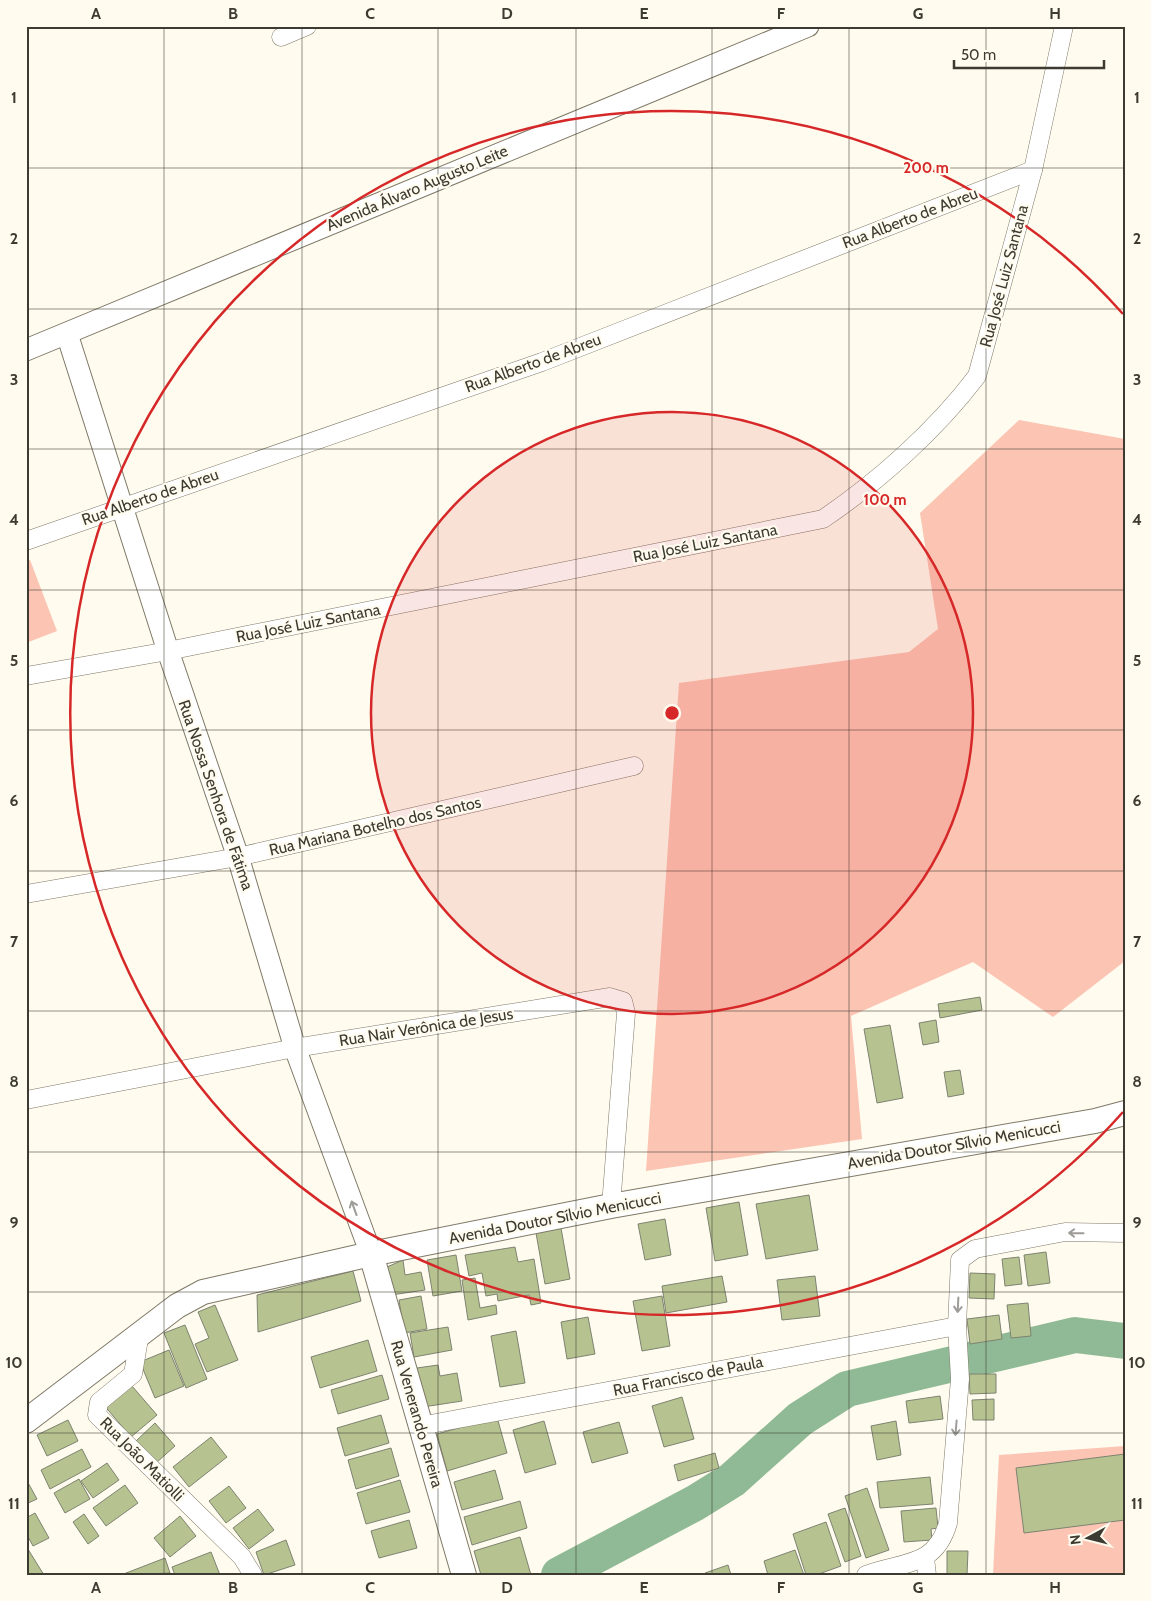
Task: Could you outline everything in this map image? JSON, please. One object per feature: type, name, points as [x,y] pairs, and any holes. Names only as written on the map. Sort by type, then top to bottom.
[{"type":"main road","name":"Avenida Doutor Sílvio Menicucci","points":[[26,1421],[177,1306],[203,1292],[371,1254],[611,1206],[1095,1120],[1125,1113]]},
{"type":"main road","name":"Rua Venerando Pereira","points":[[371,1254],[464,1575]]},
{"type":"street","points":[[281,37],[307,26]]},
{"type":"street","name":"Avenida Álvaro Augusto Leite","points":[[26,350],[808,26]]},
{"type":"street","name":"Rua José Luiz Santana","points":[[26,676],[168,651],[823,519],[857,496],[899,458],[961,398],[977,376],[1033,170],[1064,26]]},
{"type":"street","name":"Rua Alberto de Abreu","points":[[26,541],[121,506],[542,362],[1033,170]]},
{"type":"street","name":"Rua Nossa Senhora de Fátima","points":[[68,334],[168,651],[238,857],[295,1048],[371,1254]]},
{"type":"street","name":"Rua Mariana Botelho dos Santos","points":[[26,894],[238,857],[634,766]]},
{"type":"street","name":"Rua Nair Verônica de Jesus","points":[[26,1100],[295,1048],[610,997],[623,1001],[626,1013],[611,1206]]},
{"type":"street","points":[[866,1575],[926,1566],[938,1547],[948,1523],[960,1379],[957,1326],[960,1260],[975,1249],[1065,1232],[1125,1233]]},
{"type":"street","name":"Rua Francisco de Paula","points":[[420,1426],[957,1326]]},
{"type":"street","name":"Rua João Matiolli","points":[[140,1334],[133,1374],[99,1402],[97,1415],[242,1557],[253,1575]]},
{"type":"shaded area","points":[[1019,420],[1125,439],[1125,961],[1053,1017],[973,962],[851,1016],[862,1139],[646,1171],[679,683],[909,652],[938,629],[920,513]]},
{"type":"shaded area","points":[[30,560],[57,631],[26,643],[26,561]]},
{"type":"shaded area","points":[[1125,1446],[1125,1575],[993,1575],[999,1455]]},
{"type":"building","points":[[980,997],[982,1010],[940,1018],[938,1004]]},
{"type":"building","points":[[936,1020],[939,1042],[923,1045],[919,1023]]},
{"type":"building","points":[[890,1025],[903,1098],[877,1103],[864,1029]]},
{"type":"building","points":[[960,1070],[964,1094],[948,1097],[944,1072]]},
{"type":"building","points":[[809,1195],[818,1250],[766,1259],[756,1204]]},
{"type":"building","points":[[739,1202],[748,1255],[715,1261],[706,1208]]},
{"type":"building","points":[[665,1219],[671,1255],[645,1260],[638,1224]]},
{"type":"building","points":[[561,1228],[570,1279],[545,1284],[536,1233]]},
{"type":"building","points":[[515,1247],[518,1262],[534,1259],[541,1303],[531,1305],[529,1295],[498,1301],[497,1294],[486,1296],[482,1273],[469,1276],[465,1255]]},
{"type":"building","points":[[1046,1252],[1050,1283],[1028,1286],[1024,1255]]},
{"type":"building","points":[[456,1255],[462,1291],[433,1296],[427,1260]]},
{"type":"building","points":[[1019,1257],[1022,1284],[1005,1286],[1002,1259]]},
{"type":"building","points":[[403,1260],[405,1275],[421,1272],[425,1290],[391,1295],[387,1267]]},
{"type":"building","points":[[353,1271],[361,1301],[258,1332],[257,1295]]},
{"type":"building","points":[[970,1273],[995,1274],[994,1299],[969,1298]]},
{"type":"building","points":[[722,1276],[727,1302],[666,1313],[662,1286]]},
{"type":"building","points":[[815,1276],[820,1316],[782,1320],[777,1280]]},
{"type":"building","points":[[475,1278],[480,1308],[496,1305],[497,1314],[468,1320],[462,1280]]},
{"type":"building","points":[[421,1296],[427,1329],[404,1333],[399,1300]]},
{"type":"building","points":[[662,1296],[670,1346],[642,1351],[633,1301]]},
{"type":"building","points":[[1028,1303],[1031,1336],[1011,1338],[1007,1305]]},
{"type":"building","points":[[215,1305],[238,1360],[207,1372],[195,1344],[209,1338],[198,1312]]},
{"type":"building","points":[[999,1315],[1002,1339],[970,1344],[967,1319]]},
{"type":"building","points":[[588,1317],[595,1354],[567,1359],[561,1322]]},
{"type":"building","points":[[185,1325],[207,1379],[186,1388],[164,1333]]},
{"type":"building","points":[[448,1327],[452,1350],[414,1357],[410,1333]]},
{"type":"building","points":[[516,1331],[525,1383],[500,1387],[491,1336]]},
{"type":"building","points":[[368,1340],[377,1371],[320,1388],[311,1357]]},
{"type":"building","points":[[169,1350],[184,1386],[155,1398],[140,1362]]},
{"type":"building","points":[[438,1365],[440,1376],[457,1373],[462,1401],[423,1407],[417,1368]]},
{"type":"building","points":[[969,1374],[996,1374],[996,1393],[970,1394]]},
{"type":"building","points":[[382,1375],[389,1399],[338,1414],[331,1390]]},
{"type":"building","points":[[132,1386],[157,1415],[131,1437],[103,1404]]},
{"type":"building","points":[[940,1396],[943,1419],[909,1423],[906,1401]]},
{"type":"building","points":[[682,1397],[694,1439],[664,1447],[652,1406]]},
{"type":"building","points":[[994,1399],[994,1420],[973,1420],[972,1400]]},
{"type":"building","points":[[381,1415],[389,1443],[345,1456],[337,1428]]},
{"type":"building","points":[[497,1417],[507,1453],[447,1471],[437,1434]]},
{"type":"building","points":[[68,1420],[78,1441],[47,1456],[37,1435]]},
{"type":"building","points":[[544,1421],[556,1464],[525,1473],[513,1430]]},
{"type":"building","points":[[896,1421],[901,1455],[877,1460],[871,1426]]},
{"type":"building","points":[[619,1422],[628,1453],[592,1463],[583,1432]]},
{"type":"building","points":[[155,1423],[175,1446],[156,1463],[136,1441]]},
{"type":"building","points":[[211,1437],[227,1457],[189,1487],[173,1467]]},
{"type":"building","points":[[391,1448],[399,1476],[356,1489],[348,1460]]},
{"type":"building","points":[[82,1449],[91,1467],[50,1489],[41,1470]]},
{"type":"building","points":[[715,1453],[719,1468],[678,1481],[674,1465]]},
{"type":"building","points":[[1125,1454],[1125,1520],[1024,1533],[1016,1468]]},
{"type":"building","points":[[107,1463],[119,1480],[93,1498],[81,1481]]},
{"type":"building","points":[[495,1470],[503,1499],[462,1510],[454,1482]]},
{"type":"building","points":[[930,1477],[933,1504],[880,1508],[877,1482]]},
{"type":"building","points":[[26,1479],[37,1499],[26,1504]]},
{"type":"building","points":[[79,1479],[90,1499],[65,1513],[54,1493]]},
{"type":"building","points":[[400,1480],[410,1512],[366,1524],[357,1493]]},
{"type":"building","points":[[125,1485],[138,1503],[106,1526],[93,1508]]},
{"type":"building","points":[[229,1486],[246,1508],[226,1523],[209,1501]]},
{"type":"building","points":[[867,1488],[889,1550],[866,1558],[845,1496]]},
{"type":"building","points":[[520,1501],[527,1528],[472,1545],[464,1517]]},
{"type":"building","points":[[845,1508],[861,1556],[845,1562],[828,1514]]},
{"type":"building","points":[[936,1508],[938,1528],[931,1529],[932,1540],[904,1542],[901,1511]]},
{"type":"building","points":[[258,1509],[274,1530],[249,1549],[233,1528]]},
{"type":"building","points":[[35,1513],[49,1538],[33,1546],[26,1533],[26,1518]]},
{"type":"building","points":[[84,1514],[99,1536],[88,1544],[73,1522]]},
{"type":"building","points":[[180,1516],[196,1536],[170,1557],[154,1538]]},
{"type":"building","points":[[409,1520],[417,1548],[379,1558],[371,1531]]},
{"type":"building","points":[[826,1522],[841,1566],[816,1575],[806,1575],[793,1534]]},
{"type":"building","points":[[520,1537],[531,1575],[481,1575],[474,1551]]},
{"type":"building","points":[[286,1540],[295,1565],[264,1575],[256,1552]]},
{"type":"building","points":[[26,1546],[44,1575],[26,1575]]},
{"type":"building","points":[[795,1550],[804,1575],[768,1575],[764,1561]]},
{"type":"building","points":[[947,1551],[968,1551],[967,1575],[947,1574]]},
{"type":"building","points":[[211,1552],[220,1575],[175,1575],[172,1567]]},
{"type":"building","points":[[165,1558],[170,1573],[121,1575]]},
{"type":"building","points":[[728,1565],[731,1575],[706,1575],[705,1573]]},
{"type":"waterway","points":[[559,1575],[695,1503],[732,1480],[800,1419],[847,1389],[1075,1335],[1125,1341]]}]
